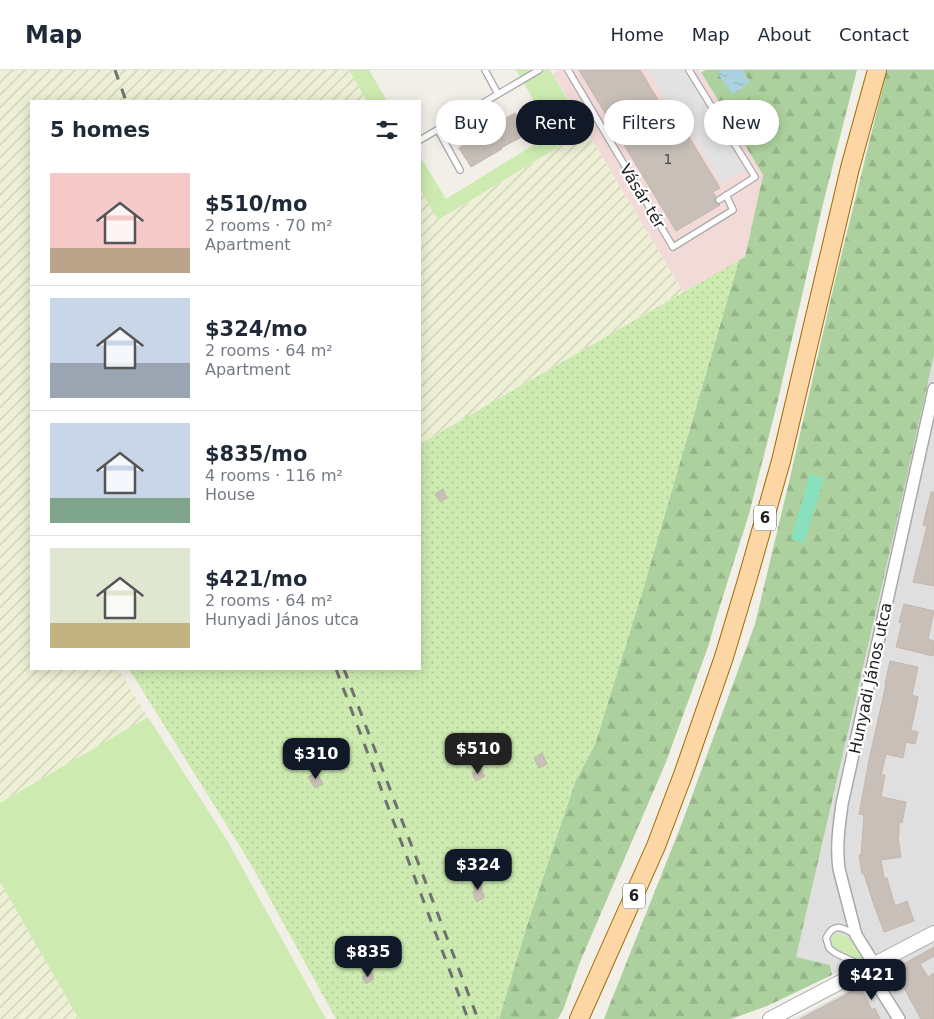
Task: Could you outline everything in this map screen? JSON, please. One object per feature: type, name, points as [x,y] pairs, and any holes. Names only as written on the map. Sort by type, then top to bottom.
[{"type":"main road","name":"6","points":[[579,1019],[656,846],[724,658],[781,461],[850,168],[876,70]]},
{"type":"street","name":"Hunyadi János utca","points":[[899,1019],[856,935],[842,882],[837,837],[842,804],[934,389]]},
{"type":"street","points":[[770,1019],[934,933]]},
{"type":"lane","points":[[484,70],[498,94]]},
{"type":"lane","points":[[488,100],[539,70]]},
{"type":"lane","name":"Vásár tér","points":[[568,70],[672,247],[734,210],[726,196]]},
{"type":"lane","points":[[689,70],[755,177],[718,200]]},
{"type":"lane","points":[[421,139],[436,131]]},
{"type":"lane","points":[[446,145],[460,170]]},
{"type":"lane","points":[[856,935],[842,927],[830,931],[826,938],[829,948],[835,953],[871,966]]},
{"type":"shaded area","points":[[559,70],[700,70],[718,100],[704,100],[704,145],[745,145],[763,175],[745,257],[683,292],[594,143],[594,100],[569,100],[553,74]]},
{"type":"shaded area","points":[[648,70],[685,70],[704,102],[704,145],[730,145],[745,170],[722,184],[694,138],[694,100],[666,100]]},
{"type":"shaded area","points":[[934,355],[934,1019],[794,1019],[861,984],[851,968],[832,975],[830,965],[796,957]]},
{"type":"green space","points":[[0,70],[349,70],[366,100],[30,100],[30,670],[119,670],[148,717],[0,803]]},
{"type":"green space","points":[[349,70],[369,70],[386,100],[366,100]]},
{"type":"green space","points":[[516,70],[550,70],[568,100],[534,100]]},
{"type":"green space","points":[[706,70],[857,70],[749,514],[708,647],[666,762],[580,962],[558,1019],[499,1019],[526,928],[575,782],[595,744],[641,596],[739,260],[745,257],[763,175],[745,145],[779,145],[779,100],[718,100],[701,72]]},
{"type":"green space","points":[[887,70],[934,70],[934,355],[796,957],[830,965],[832,975],[767,1006],[731,1019],[604,1019],[682,823],[755,624],[834,285]]},
{"type":"green space","points":[[594,143],[683,292],[421,443],[421,191],[439,220],[562,145],[594,145]]},
{"type":"green space","points":[[534,145],[561,145],[438,220],[421,191],[421,158],[446,199]]},
{"type":"green space","points":[[739,260],[641,596],[595,744],[575,782],[526,928],[499,1019],[336,1019],[249,861],[130,670],[421,670],[421,443]]},
{"type":"green space","points":[[810,474],[824,478],[804,543],[791,539]]},
{"type":"green space","points":[[148,717],[227,840],[326,1019],[79,1019],[0,882],[0,803]]},
{"type":"green space","points":[[0,882],[79,1019],[0,1019]]},
{"type":"green space","points":[[835,934],[845,936],[854,942],[860,950],[861,960],[833,946],[831,939]]},
{"type":"water","points":[[723,70],[742,70],[750,82],[733,94],[718,74]]},
{"type":"building","points":[[579,70],[640,70],[658,100],[604,100],[604,111]]},
{"type":"building","points":[[515,113],[516,115],[516,140],[471,167],[459,148],[464,145],[506,145],[506,118]]},
{"type":"building","points":[[624,145],[694,145],[720,188],[713,192],[716,197],[715,202],[720,205],[676,231]]},
{"type":"building","points":[[443,489],[447,498],[440,502],[435,494]]},
{"type":"building","points":[[931,492],[934,492],[934,586],[913,582],[927,526],[923,525]]},
{"type":"building","points":[[904,604],[934,611],[928,639],[934,641],[933,656],[896,647],[902,623],[899,622]]},
{"type":"building","points":[[890,661],[918,667],[912,695],[918,697],[911,730],[918,732],[915,744],[906,742],[903,758],[886,754],[881,775],[885,775],[881,797],[906,802],[902,823],[899,822],[898,836],[901,857],[881,860],[884,878],[887,878],[895,906],[907,901],[914,921],[884,932],[864,874],[862,874],[859,855],[861,855],[864,815],[859,814]]},
{"type":"building","points":[[542,753],[547,764],[539,768],[534,758]]},
{"type":"building","points":[[481,769],[485,776],[476,781],[472,774]]},
{"type":"building","points":[[317,773],[323,784],[315,788],[308,777]]},
{"type":"building","points":[[474,880],[481,880],[482,891],[485,897],[477,902],[474,897]]},
{"type":"building","points":[[370,939],[374,947],[365,952],[361,945]]},
{"type":"building","points":[[934,947],[934,956],[920,964],[928,977],[934,973],[934,1019],[921,1019],[904,988],[900,990],[889,972]]},
{"type":"building","points":[[372,972],[374,979],[366,984],[362,977]]},
{"type":"building","points":[[860,987],[872,1010],[875,1008],[880,1019],[800,1019]]},
{"type":"railway","points":[[115,70],[126,100]]},
{"type":"railway","points":[[336,670],[468,1019]]},
{"type":"railway","points":[[344,670],[478,1019]]}]
